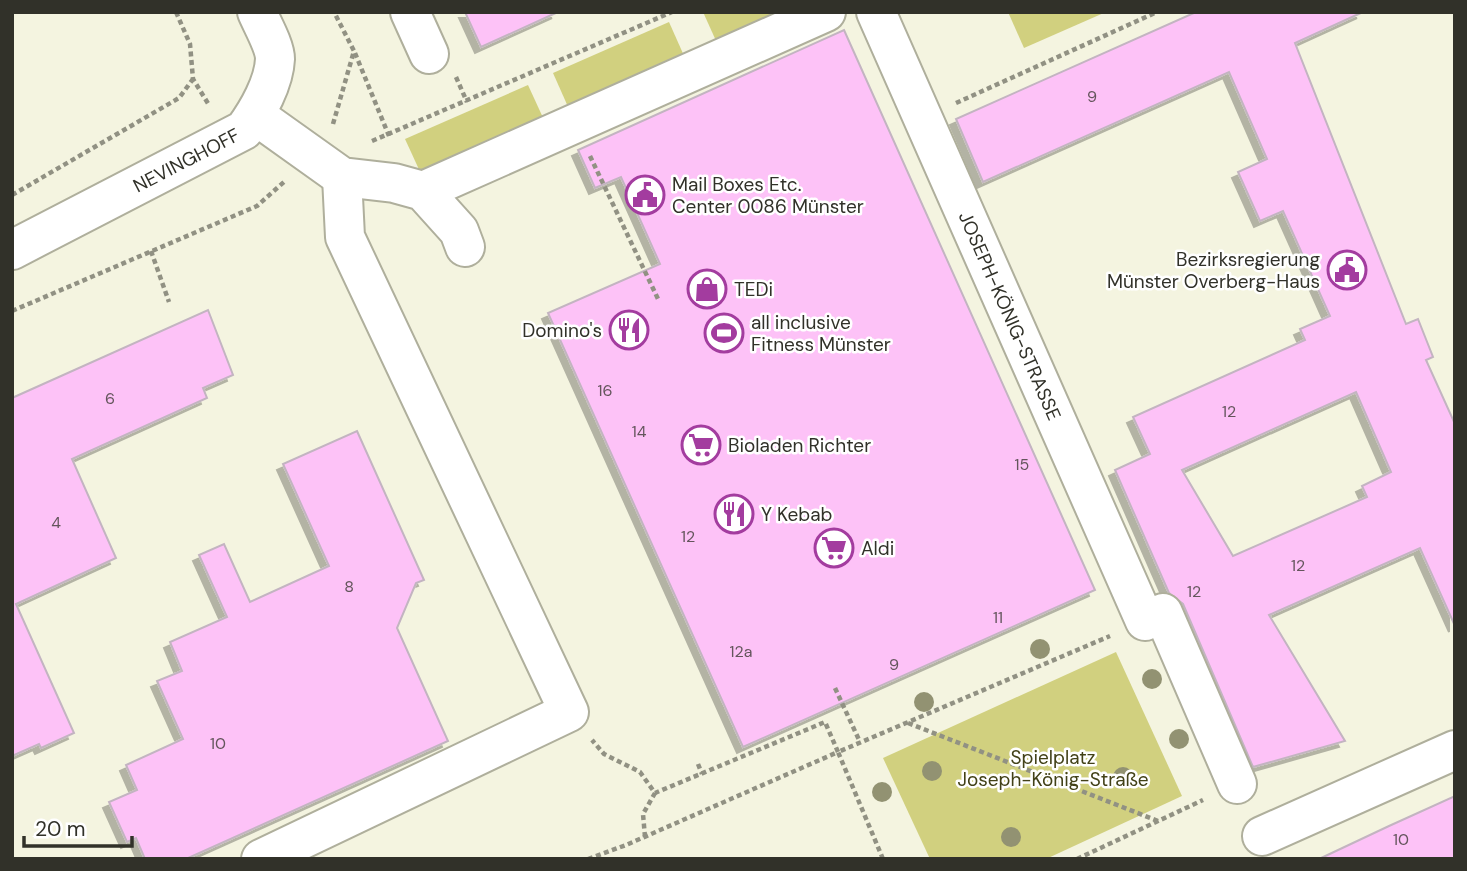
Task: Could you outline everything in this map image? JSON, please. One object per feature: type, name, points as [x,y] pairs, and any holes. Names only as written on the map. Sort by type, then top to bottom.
[{"type":"street","name":"NEVINGHOFF","points":[[12,250],[244,130],[255,115],[275,58],[257,12]]},
{"type":"street","points":[[410,12],[429,54]]},
{"type":"street","points":[[423,191],[826,12]]},
{"type":"street","name":"JOSEPH-KÖNIG-STRASSE","points":[[876,12],[1145,621]]},
{"type":"street","points":[[255,115],[327,168],[423,191],[459,231],[465,247]]},
{"type":"street","points":[[261,859],[569,712],[345,237],[327,168]]},
{"type":"street","points":[[1145,621],[1163,612],[1237,784]]},
{"type":"street","points":[[1262,836],[1455,750]]},
{"type":"path","points":[[12,195],[179,98],[193,79],[190,44],[176,12]]},
{"type":"path","points":[[334,12],[354,51],[389,136]]},
{"type":"path","points":[[12,311],[257,206],[389,136],[672,12]]},
{"type":"path","points":[[924,118],[1157,12]]},
{"type":"path","points":[[327,168],[354,51]]},
{"type":"path","points":[[575,123],[659,301]]},
{"type":"path","points":[[151,251],[169,302]]},
{"type":"path","points":[[588,859],[1145,621]]},
{"type":"path","points":[[835,688],[860,742]]},
{"type":"path","points":[[569,712],[604,754],[640,772],[655,793]]},
{"type":"path","points":[[645,836],[643,814],[655,793],[825,722],[883,859]]},
{"type":"path","points":[[907,722],[1158,821]]},
{"type":"path","points":[[698,764],[702,774]]},
{"type":"path","points":[[1077,859],[1237,784]]},
{"type":"green space","points":[[703,12],[787,12],[717,43]]},
{"type":"green space","points":[[1008,12],[1106,12],[1024,48]]},
{"type":"green space","points":[[669,22],[685,58],[569,109],[553,73]]},
{"type":"green space","points":[[528,85],[545,122],[422,176],[405,139]]},
{"type":"green space","name":"Spielplatz Joseph-König-Straße","points":[[1116,652],[1182,796],[1046,859],[930,859],[883,758]]},
{"type":"building","points":[[465,12],[558,12],[481,47]]},
{"type":"building","points":[[1196,12],[1363,12],[1295,43],[1406,324],[1418,319],[1433,357],[1426,360],[1455,424],[1455,626],[1420,548],[1269,615],[1345,741],[1253,767],[1183,604],[1169,593],[1115,470],[1150,454],[1133,417],[1305,340],[1300,329],[1330,316],[1283,211],[1260,221],[1238,172],[1267,159],[1229,72],[983,182],[956,119]],"holes":[[[1356,392],[1391,472],[1362,486],[1367,497],[1233,556],[1182,470]]]},
{"type":"building","points":[[844,30],[1095,590],[743,747],[548,313],[660,264],[621,177],[595,188],[578,150]]},
{"type":"building","points":[[208,310],[233,375],[203,388],[207,398],[72,459],[116,558],[16,604],[74,733],[41,748],[39,744],[12,756],[12,398]]},
{"type":"building","points":[[357,431],[424,580],[416,583],[397,628],[448,741],[186,859],[145,859],[136,838],[127,842],[109,802],[137,790],[126,765],[183,739],[157,681],[182,671],[170,642],[227,617],[199,555],[224,544],[250,602],[329,566],[283,464]]},
{"type":"building","points":[[1455,796],[1455,859],[1319,859],[1389,826]]},
{"type":"place","name":"Mail Boxes Etc. Center 0086 Münster","points":[[645,195]]},
{"type":"place","name":"Bezirksregierung Münster Overberg-Haus","points":[[1347,270]]},
{"type":"place","name":"TEDi","points":[[707,289]]},
{"type":"place","name":"Domino's","points":[[629,330]]},
{"type":"place","name":"all inclusive Fitness Münster","points":[[724,333]]},
{"type":"place","name":"Bioladen Richter","points":[[701,445]]},
{"type":"place","name":"Y Kebab","points":[[734,514]]},
{"type":"place","name":"Aldi","points":[[834,548]]}]
